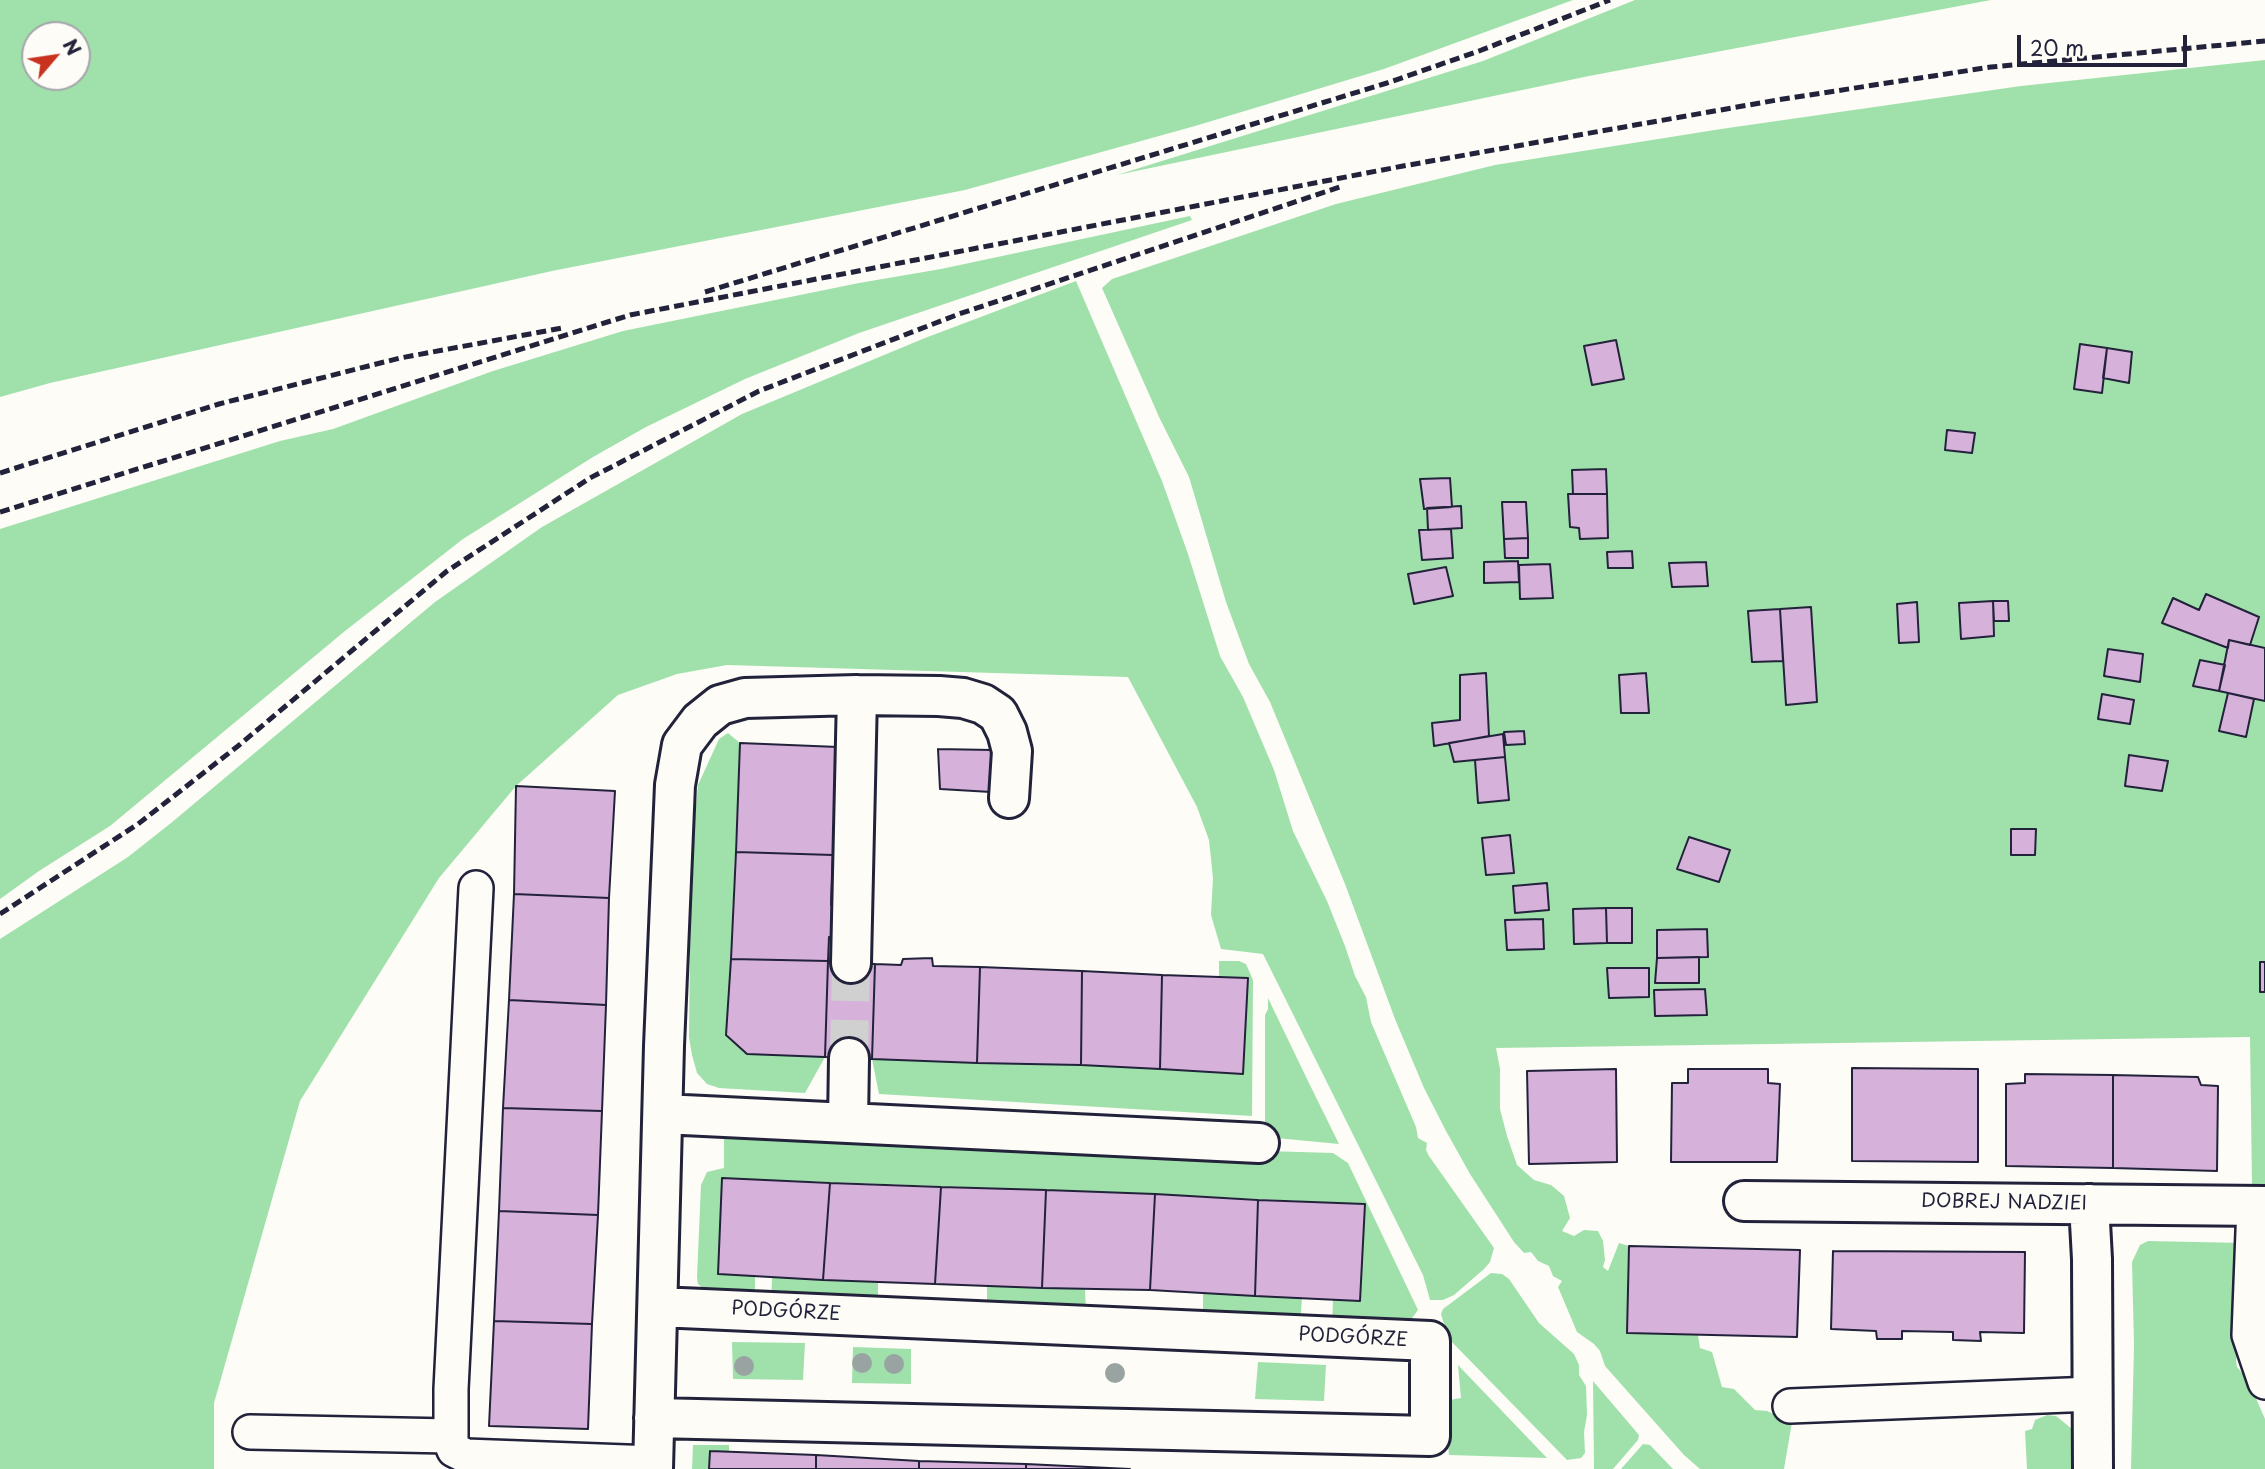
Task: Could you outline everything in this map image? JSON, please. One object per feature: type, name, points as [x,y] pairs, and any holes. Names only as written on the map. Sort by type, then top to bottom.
[{"type":"street","points":[[851,963],[857,695]]},
{"type":"street","points":[[653,1466],[675,785],[682,745],[700,721],[720,705],[745,698],[857,695],[963,698],[983,704],[998,714],[1007,732],[1012,751],[1009,798]]},
{"type":"street","points":[[848,1123],[849,1058]]},
{"type":"street","points":[[663,1114],[1259,1143]]},
{"type":"street","name":"DOBREJ NADZIEI","points":[[1744,1201],[2260,1206]]},
{"type":"street","points":[[2089,1204],[2092,1259],[2093,1469]]},
{"type":"street","name":"PODGÓRZE","points":[[654,1418],[1430,1436],[1430,1341],[658,1307]]},
{"type":"lane","points":[[476,888],[450,1436],[454,1450],[466,1456],[653,1466]]},
{"type":"lane","points":[[2260,1206],[2252,1259],[2249,1335],[2265,1382]]},
{"type":"lane","points":[[1790,1406],[2093,1394]]},
{"type":"lane","points":[[250,1432],[450,1436]]},
{"type":"green space","points":[[0,0],[1573,0],[1384,69],[1195,126],[965,190],[552,271],[50,383],[0,397]]},
{"type":"green space","points":[[1635,0],[1991,0],[1589,76],[1117,175],[1483,61]]},
{"type":"green space","points":[[2265,60],[2265,1186],[2252,1186],[2250,1037],[1496,1048],[1500,1069],[1500,1109],[1517,1165],[1534,1180],[1551,1185],[1564,1196],[1570,1218],[1562,1231],[1574,1236],[1584,1230],[1598,1231],[1603,1241],[1603,1267],[1608,1271],[1619,1243],[1629,1246],[1627,1333],[1698,1335],[1700,1348],[1712,1352],[1722,1387],[1734,1389],[1755,1410],[1767,1411],[1792,1422],[1784,1469],[1700,1469],[1684,1455],[1605,1366],[1600,1351],[1594,1344],[1577,1332],[1558,1287],[1562,1281],[1553,1276],[1549,1266],[1538,1261],[1531,1252],[1524,1253],[1514,1242],[1470,1174],[1424,1088],[1395,1019],[1345,884],[1270,702],[1249,664],[1226,602],[1189,477],[1102,288],[1112,279],[1336,204],[1495,165],[2021,86]]},
{"type":"green space","points":[[1190,216],[1192,220],[859,333],[745,379],[646,427],[593,457],[463,539],[345,631],[110,826],[0,899],[0,529],[280,441],[333,429],[493,371],[623,331],[941,269]]},
{"type":"green space","points":[[1076,281],[1162,481],[1220,656],[1243,697],[1274,770],[1293,831],[1327,901],[1355,976],[1366,997],[1371,1022],[1416,1127],[1418,1138],[1427,1143],[1429,1156],[1494,1248],[1490,1262],[1484,1269],[1454,1295],[1443,1300],[1430,1300],[1423,1275],[1263,954],[1221,949],[1211,915],[1213,878],[1209,840],[1197,807],[1128,677],[727,665],[677,674],[618,695],[516,786],[439,878],[300,1101],[214,1403],[214,1469],[0,1469],[0,939],[128,857],[435,602],[542,527],[742,414],[925,338]]},
{"type":"green space","points":[[728,733],[740,743],[727,1035],[747,1054],[825,1057],[805,1093],[719,1088],[707,1084],[697,1073],[692,1055],[689,1037],[691,857],[698,785],[719,739]]},
{"type":"green space","points":[[1219,961],[1239,961],[1246,964],[1253,980],[1252,1116],[879,1094],[872,1059],[1081,1065],[1243,1074],[1248,978],[1219,977]]},
{"type":"green space","points":[[1268,998],[1339,1144],[1276,1138],[1265,1128],[1265,1015]]},
{"type":"green space","points":[[734,1135],[1333,1153],[1348,1163],[1418,1310],[1410,1321],[1332,1326],[1333,1300],[1360,1301],[1364,1204],[722,1178],[718,1274],[755,1276],[755,1289],[704,1289],[698,1284],[697,1277],[701,1185],[707,1172],[724,1168],[724,1137]]},
{"type":"green space","points":[[2148,1241],[2244,1243],[2241,1359],[2237,1355],[2236,1361],[2237,1367],[2248,1380],[2265,1419],[2265,1469],[2131,1469],[2134,1346],[2132,1262],[2140,1245]]},
{"type":"green space","points":[[1491,1273],[1502,1274],[1509,1279],[1539,1323],[1574,1354],[1579,1365],[1579,1375],[1586,1386],[1585,1453],[1581,1458],[1567,1460],[1448,1338],[1441,1314],[1443,1309]]},
{"type":"green space","points":[[772,1277],[878,1281],[878,1304],[771,1308]]},
{"type":"green space","points":[[987,1286],[1085,1289],[1086,1313],[987,1310]]},
{"type":"green space","points":[[1203,1293],[1302,1298],[1300,1326],[1203,1320]]},
{"type":"green space","points":[[732,1342],[805,1343],[803,1380],[733,1379]]},
{"type":"green space","points":[[853,1347],[911,1349],[911,1384],[852,1383]]},
{"type":"green space","points":[[1258,1362],[1326,1365],[1324,1401],[1255,1399]]},
{"type":"green space","points":[[1458,1365],[1547,1458],[1449,1455],[1444,1401],[1461,1398]]},
{"type":"green space","points":[[1593,1381],[1639,1435],[1638,1440],[1613,1469],[1594,1469]]},
{"type":"green space","points":[[2047,1415],[2056,1416],[2072,1429],[2072,1469],[2027,1469],[2025,1431],[2032,1429],[2035,1420]]},
{"type":"green space","points":[[1643,1444],[1650,1445],[1673,1469],[1621,1469]]},
{"type":"green space","points":[[693,1445],[729,1445],[729,1452],[710,1451],[709,1469],[692,1469]]},
{"type":"building","points":[[1616,340],[1624,379],[1592,385],[1584,346]]},
{"type":"building","points":[[2080,344],[2107,348],[2102,393],[2074,389]]},
{"type":"building","points":[[2107,348],[2132,352],[2129,383],[2103,378]]},
{"type":"building","points":[[1947,430],[1975,433],[1972,453],[1945,450]]},
{"type":"building","points":[[1606,469],[1607,494],[1573,494],[1572,470]]},
{"type":"building","points":[[1450,478],[1452,507],[1424,509],[1420,479]]},
{"type":"building","points":[[1568,494],[1607,494],[1608,538],[1580,539],[1579,528],[1570,527]]},
{"type":"building","points":[[1502,502],[1526,502],[1528,538],[1504,539]]},
{"type":"building","points":[[1461,506],[1462,528],[1428,530],[1427,508]]},
{"type":"building","points":[[1451,529],[1453,558],[1422,560],[1419,530]]},
{"type":"building","points":[[1528,538],[1528,558],[1505,558],[1504,539]]},
{"type":"building","points":[[1632,551],[1633,568],[1608,568],[1607,552]]},
{"type":"building","points":[[1518,561],[1519,582],[1484,583],[1484,562]]},
{"type":"building","points":[[1706,562],[1708,586],[1672,587],[1669,563]]},
{"type":"building","points":[[1550,564],[1553,598],[1520,599],[1519,565]]},
{"type":"building","points":[[1446,567],[1453,596],[1414,604],[1408,574]]},
{"type":"building","points":[[2206,594],[2259,617],[2250,645],[2229,640],[2228,648],[2162,623],[2173,598],[2199,610]]},
{"type":"building","points":[[1993,601],[1994,636],[1961,639],[1959,603]]},
{"type":"building","points":[[1993,601],[2008,601],[2009,621],[1994,621]]},
{"type":"building","points":[[1917,602],[1919,642],[1899,643],[1897,604]]},
{"type":"building","points":[[1811,607],[1817,702],[1786,705],[1780,609]]},
{"type":"building","points":[[1780,609],[1783,661],[1752,662],[1748,611]]},
{"type":"building","points":[[2229,640],[2265,648],[2265,701],[2219,691]]},
{"type":"building","points":[[2108,649],[2143,654],[2140,682],[2104,676]]},
{"type":"building","points":[[2200,660],[2225,665],[2219,691],[2193,686]]},
{"type":"building","points":[[1486,673],[1489,736],[1434,746],[1432,723],[1460,720],[1460,675]]},
{"type":"building","points":[[1646,673],[1649,713],[1621,713],[1619,675]]},
{"type":"building","points":[[2228,693],[2254,699],[2246,737],[2219,731]]},
{"type":"building","points":[[2102,694],[2134,700],[2130,724],[2098,719]]},
{"type":"building","points":[[1524,731],[1525,744],[1506,745],[1504,732]]},
{"type":"building","points":[[1503,734],[1505,757],[1454,762],[1449,743]]},
{"type":"building","points":[[740,743],[838,747],[833,855],[736,852]]},
{"type":"building","points":[[938,749],[992,750],[991,792],[940,789]]},
{"type":"building","points":[[2129,755],[2168,761],[2162,791],[2125,786]]},
{"type":"building","points":[[1505,757],[1509,800],[1478,803],[1475,760]]},
{"type":"building","points":[[516,786],[615,791],[609,898],[514,894]]},
{"type":"building","points":[[2011,829],[2036,829],[2035,855],[2011,855]]},
{"type":"building","points":[[1510,835],[1514,873],[1486,875],[1482,838]]},
{"type":"building","points":[[1689,837],[1730,850],[1719,882],[1677,869]]},
{"type":"building","points":[[736,852],[833,855],[831,905],[838,908],[837,936],[829,937],[828,961],[731,959]]},
{"type":"building","points":[[1547,883],[1549,910],[1515,913],[1513,886]]},
{"type":"building","points":[[514,894],[609,898],[606,1005],[509,1000]]},
{"type":"building","points":[[1606,908],[1632,908],[1632,943],[1607,943]]},
{"type":"building","points":[[1606,908],[1607,943],[1574,944],[1573,909]]},
{"type":"building","points":[[1543,919],[1544,949],[1507,950],[1505,920]]},
{"type":"building","points":[[1707,929],[1708,957],[1657,958],[1657,930]]},
{"type":"building","points":[[1699,957],[1699,983],[1655,983],[1657,958]]},
{"type":"building","points":[[932,958],[933,966],[980,967],[977,1063],[872,1059],[875,964],[901,965],[903,959]]},
{"type":"building","points":[[731,959],[828,961],[825,1057],[747,1054],[726,1035]]},
{"type":"building","points":[[828,961],[875,964],[872,1059],[825,1057]]},
{"type":"building","points":[[2260,962],[2265,962],[2265,992],[2260,992]]},
{"type":"building","points":[[980,967],[1082,971],[1081,1065],[977,1063]]},
{"type":"building","points":[[1607,968],[1649,968],[1649,997],[1609,998]]},
{"type":"building","points":[[1082,971],[1162,975],[1160,1069],[1081,1065]]},
{"type":"building","points":[[1162,975],[1248,978],[1243,1074],[1160,1069]]},
{"type":"building","points":[[1705,989],[1707,1015],[1655,1016],[1654,990]]},
{"type":"building","points":[[509,1000],[606,1005],[602,1111],[503,1108]]},
{"type":"building","points":[[1852,1068],[1978,1069],[1978,1162],[1852,1161]]},
{"type":"building","points":[[1616,1069],[1617,1162],[1529,1164],[1527,1071]]},
{"type":"building","points":[[1688,1069],[1768,1069],[1768,1083],[1780,1084],[1777,1162],[1671,1162],[1672,1083],[1688,1083]]},
{"type":"building","points":[[2025,1074],[2113,1075],[2113,1168],[2006,1166],[2006,1084],[2025,1083]]},
{"type":"building","points":[[2113,1075],[2198,1077],[2201,1085],[2218,1086],[2217,1171],[2113,1168]]},
{"type":"building","points":[[503,1108],[602,1111],[598,1215],[499,1211]]},
{"type":"building","points":[[722,1178],[830,1183],[823,1280],[718,1274]]},
{"type":"building","points":[[830,1183],[941,1187],[935,1284],[823,1280]]},
{"type":"building","points":[[941,1187],[1046,1190],[1042,1288],[935,1284]]},
{"type":"building","points":[[1046,1190],[1155,1194],[1150,1290],[1042,1288]]},
{"type":"building","points":[[1155,1194],[1258,1200],[1255,1296],[1150,1290]]},
{"type":"building","points":[[1258,1200],[1365,1204],[1360,1301],[1255,1296]]},
{"type":"building","points":[[499,1211],[598,1215],[592,1324],[494,1321]]},
{"type":"building","points":[[1629,1246],[1800,1250],[1797,1337],[1627,1333]]},
{"type":"building","points":[[1833,1251],[2025,1252],[2024,1333],[1980,1332],[1981,1341],[1953,1340],[1953,1332],[1902,1331],[1902,1339],[1877,1339],[1876,1331],[1831,1329]]},
{"type":"building","points":[[494,1321],[592,1324],[588,1429],[489,1426]]},
{"type":"building","points":[[710,1451],[816,1455],[816,1469],[709,1469]]},
{"type":"building","points":[[816,1455],[919,1461],[919,1469],[816,1469]]},
{"type":"building","points":[[919,1461],[1026,1464],[1026,1469],[919,1469]]},
{"type":"building","points":[[1026,1464],[1130,1469],[1026,1469]]},
{"type":"tunnel","points":[[849,1058],[851,963]]},
{"type":"railway","points":[[705,292],[1387,83],[1479,51],[1610,0]]},
{"type":"railway","points":[[0,512],[630,315],[1403,166],[1777,100],[1991,67],[2265,41]]},
{"type":"railway","points":[[0,914],[138,824],[238,746],[447,571],[590,478],[759,391],[959,314],[1343,186]]},
{"type":"railway","points":[[0,473],[219,404],[400,358],[562,328]]}]
